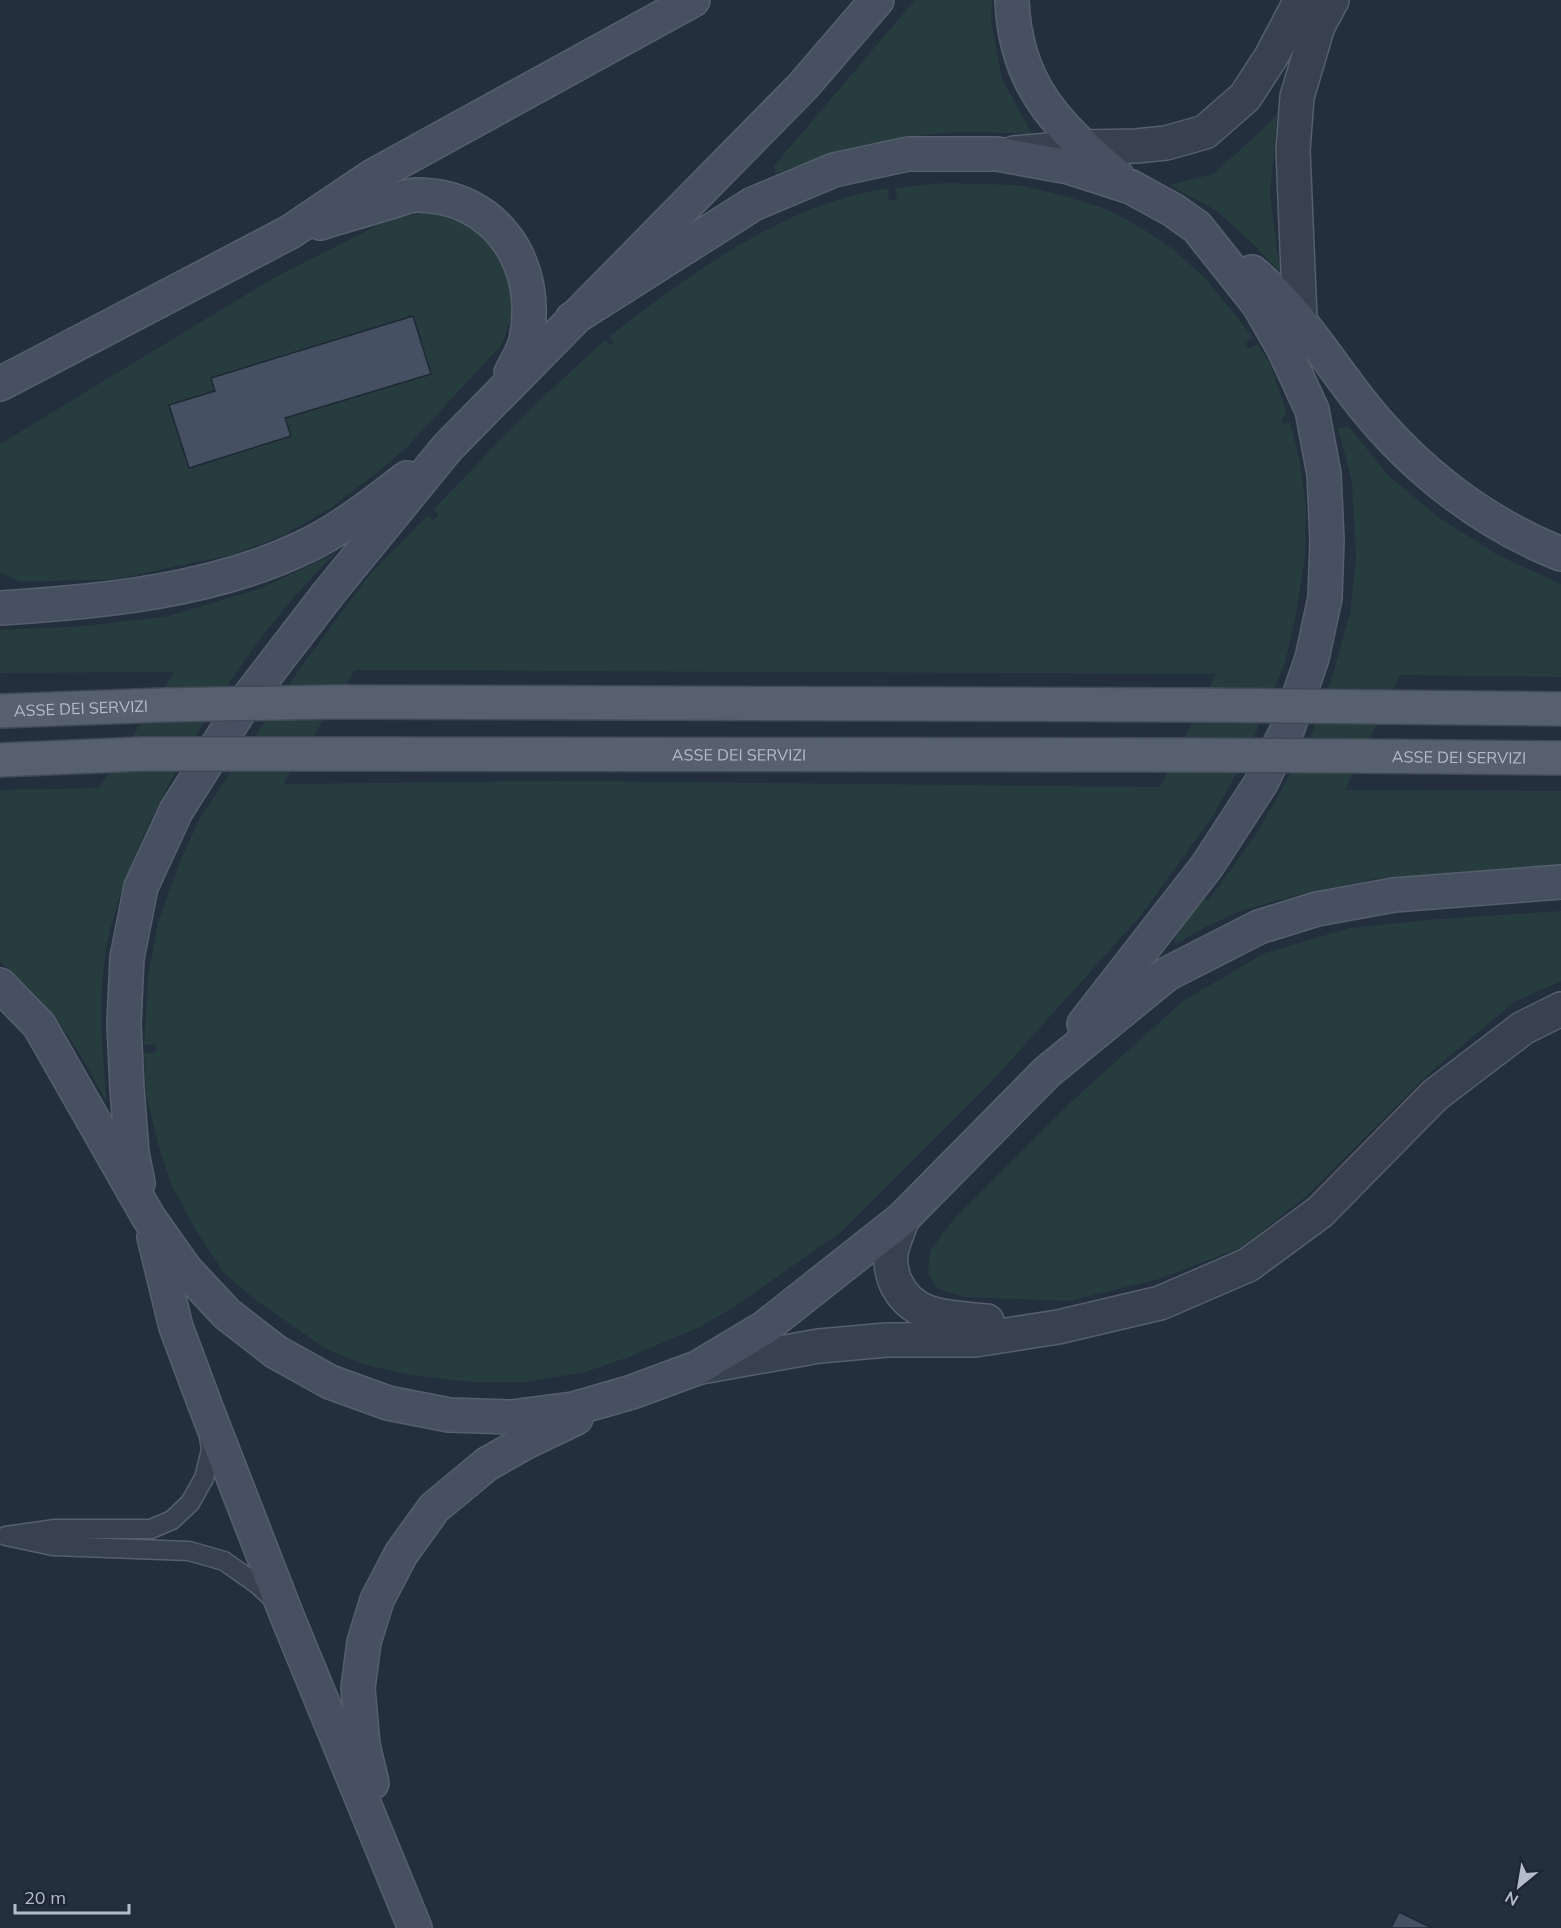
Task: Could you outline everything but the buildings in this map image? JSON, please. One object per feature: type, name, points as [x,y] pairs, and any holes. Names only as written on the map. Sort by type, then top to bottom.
[{"type":"main road","points":[[0,384],[290,232],[373,176],[693,0]]},
{"type":"main road","points":[[415,1928],[285,1611],[176,1327],[132,1153],[124,1023],[127,958],[141,887],[176,811],[244,702],[328,594],[447,448],[803,86],[877,0]]},
{"type":"main road","points":[[1011,0],[1012,26],[1022,63],[1038,95],[1082,147],[1131,187],[1173,210],[1197,227],[1267,284],[1300,320],[1364,406],[1405,452],[1427,471],[1487,518],[1539,546],[1561,554]]},
{"type":"main road","points":[[572,319],[753,204],[834,170],[908,154],[997,154],[1069,167],[1131,187]]},
{"type":"main road","points":[[290,232],[414,195],[446,197],[476,210],[501,230],[520,259],[527,287],[530,316],[526,343],[502,390]]},
{"type":"main road","points":[[1047,1072],[1207,866],[1261,783],[1288,728],[1312,658],[1325,598],[1327,540],[1324,474],[1311,410],[1284,349],[1259,305],[1197,227]]},
{"type":"main road","points":[[0,410],[132,316]]},
{"type":"main road","points":[[0,608],[134,596],[191,584],[269,562],[306,547],[337,528],[447,448]]},
{"type":"main road","points":[[0,592],[47,605]]},
{"type":"main road","name":"ASSE DEI SERVIZI","points":[[0,711],[333,702],[1201,705],[1561,709]]},
{"type":"main road","name":"ASSE DEI SERVIZI","points":[[0,760],[142,754],[1179,755],[1561,758]]},
{"type":"main road","points":[[0,985],[39,1025],[146,1212],[184,1269],[227,1314],[285,1357],[330,1382],[388,1403],[449,1415],[511,1417],[573,1409],[632,1392],[697,1368],[764,1328],[903,1218],[1047,1072],[1167,974],[1259,927],[1317,909],[1394,895],[1561,882]]},
{"type":"main road","points":[[398,1885],[363,1745],[358,1688],[364,1642],[376,1600],[401,1554],[434,1508],[487,1464],[524,1443],[632,1392]]},
{"type":"street","points":[[997,154],[1166,143],[1205,132],[1245,97],[1271,57],[1301,0]]},
{"type":"street","points":[[1311,410],[1300,320],[1293,150],[1298,97],[1318,26],[1332,0]]},
{"type":"street","points":[[697,1368],[819,1346],[887,1340],[975,1340],[1058,1327],[1160,1303],[1248,1265],[1320,1212],[1435,1095],[1522,1028],[1561,1009]]},
{"type":"street","points":[[903,1218],[891,1254],[893,1275],[902,1296],[917,1308],[940,1316],[1058,1327]]},
{"type":"lane","points":[[3,1535],[55,1529],[151,1529],[172,1520],[190,1503],[204,1478],[211,1450],[207,1410]]},
{"type":"lane","points":[[3,1535],[53,1546],[189,1551],[224,1561],[258,1585],[285,1611]]},
{"type":"green space","points":[[915,0],[992,0],[991,21],[1002,79],[1032,134],[956,132],[923,135],[838,153],[775,174],[774,166]]},
{"type":"green space","points":[[1277,114],[1270,195],[1280,272],[1217,211],[1169,185],[1213,174]]},
{"type":"green space","points":[[944,183],[1019,185],[1106,209],[1140,227],[1173,249],[1206,279],[1253,337],[1244,343],[1248,349],[1257,344],[1270,363],[1287,414],[1281,419],[1282,424],[1290,422],[1300,462],[1306,508],[1305,557],[1295,620],[1285,662],[1247,754],[1213,816],[1142,914],[993,1080],[841,1232],[737,1305],[700,1327],[629,1357],[585,1372],[525,1382],[470,1382],[410,1375],[362,1364],[323,1347],[253,1298],[224,1273],[195,1229],[171,1184],[146,1095],[144,1054],[157,1052],[155,1044],[144,1045],[148,977],[158,922],[181,859],[200,818],[299,670],[370,574],[428,515],[433,521],[439,515],[433,510],[530,409],[605,340],[610,345],[614,342],[610,336],[673,289],[740,244],[776,225],[849,196],[888,188],[889,200],[897,200],[895,188]],"holes":[[[355,670],[1216,674],[1160,787],[556,781],[283,784]]]},
{"type":"green space","points":[[430,211],[474,227],[492,246],[510,274],[514,310],[502,344],[408,446],[329,509],[284,535],[235,554],[116,579],[21,582],[0,573],[0,444],[270,280],[386,221]],"holes":[[[413,317],[430,374],[285,418],[290,436],[189,468],[169,405],[215,391],[211,378]]]},
{"type":"green space","points":[[1349,427],[1388,475],[1438,517],[1498,555],[1561,584],[1561,677],[1400,675],[1345,790],[1561,791],[1561,865],[1375,879],[1306,893],[1240,911],[1174,945],[1177,933],[1204,899],[1209,900],[1256,834],[1308,744],[1333,674],[1350,613],[1356,559],[1352,482],[1338,428]]},
{"type":"green space","points":[[336,553],[275,620],[223,692],[191,744],[132,863],[108,940],[102,980],[107,1103],[61,1026],[34,993],[0,962],[0,790],[99,788],[174,672],[0,673],[0,630],[85,626],[169,616],[262,588]]},
{"type":"green space","points":[[1561,911],[1561,981],[1514,1002],[1424,1078],[1304,1198],[1240,1248],[1159,1279],[1070,1301],[964,1297],[936,1288],[928,1272],[930,1251],[952,1221],[1071,1102],[1183,1001],[1265,953],[1350,928],[1426,920]]}]
